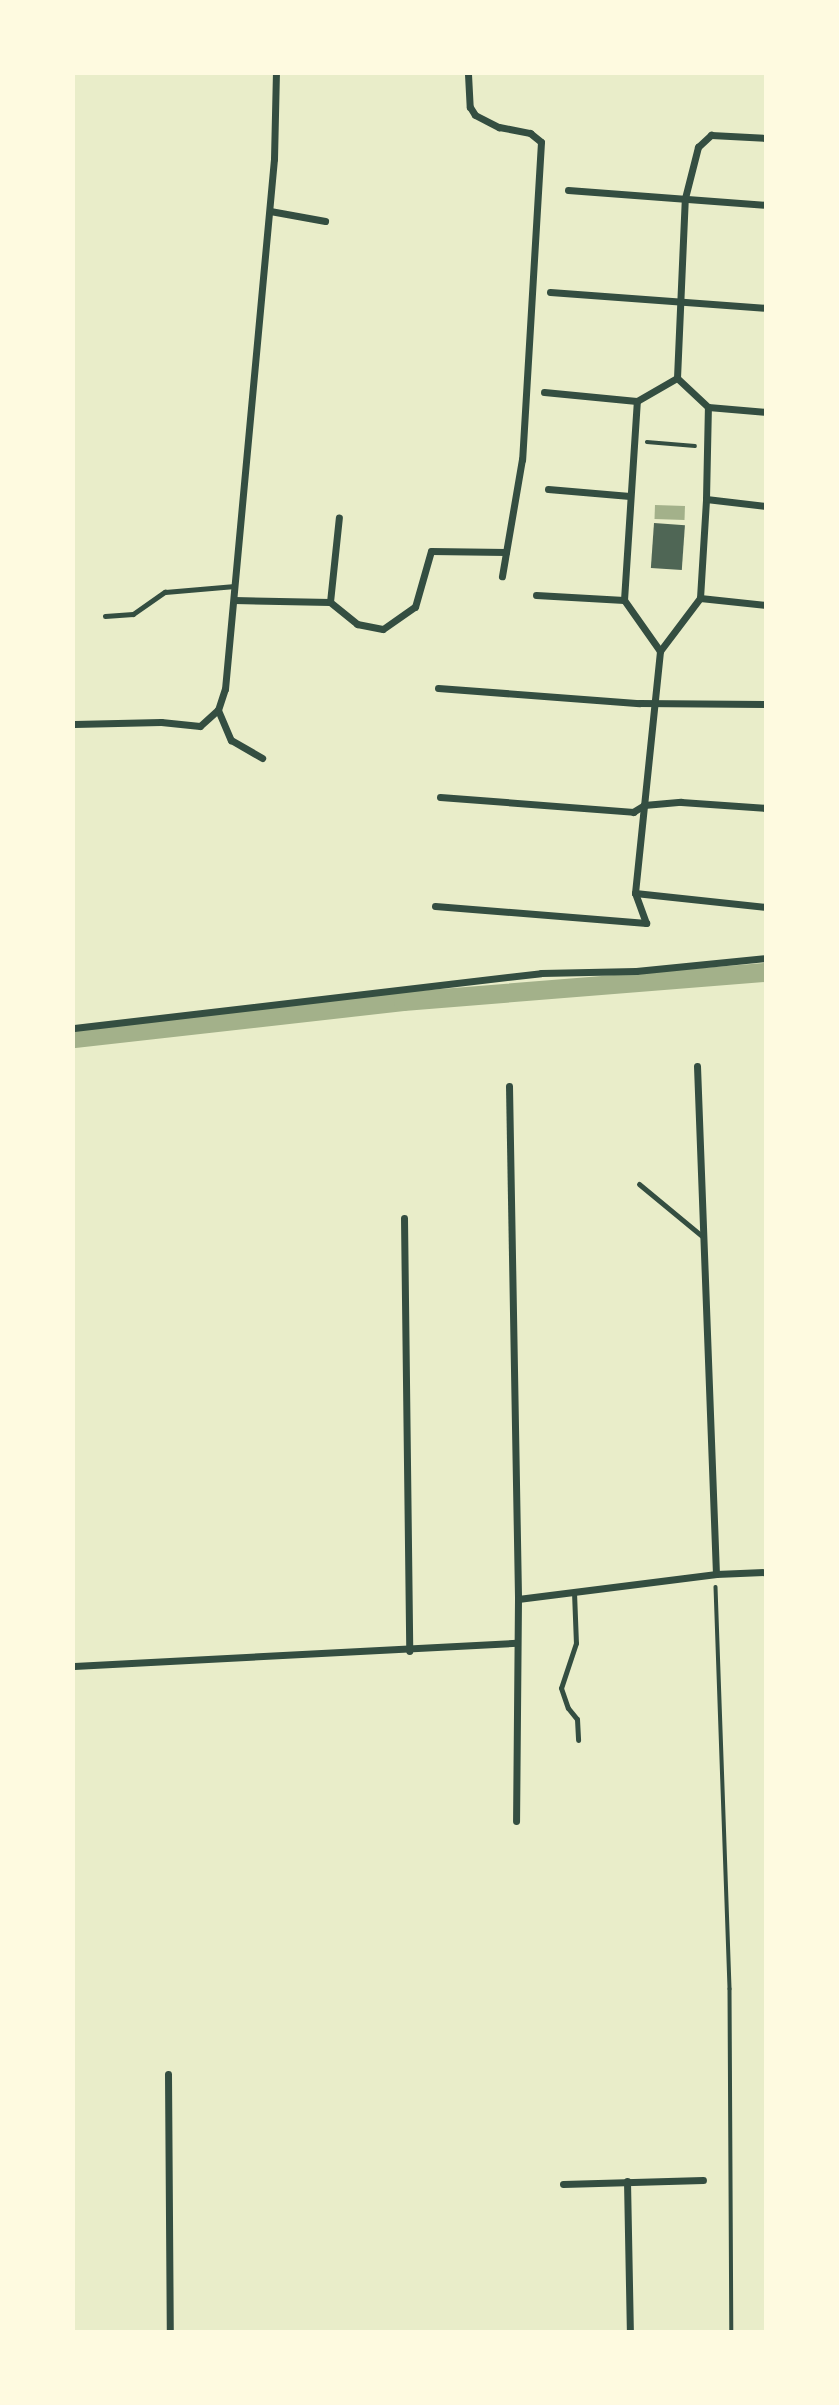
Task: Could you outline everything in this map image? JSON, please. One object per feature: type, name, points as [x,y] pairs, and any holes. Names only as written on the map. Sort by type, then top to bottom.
[{"type":"street","points":[[74,724],[161,722],[200,726],[218,710],[225,689],[270,211],[276,74]]},
{"type":"street","points":[[468,74],[470,107],[475,115],[499,127],[530,133],[541,142],[522,459],[502,576]]},
{"type":"street","points":[[677,379],[685,198],[703,139],[711,135],[765,138]]},
{"type":"street","points":[[568,190],[765,205]]},
{"type":"street","points":[[270,211],[325,221]]},
{"type":"street","points":[[550,292],[765,308]]},
{"type":"street","points":[[544,392],[637,401],[677,379]]},
{"type":"street","points":[[677,379],[708,407],[765,412]]},
{"type":"street","points":[[637,401],[624,600],[660,650]]},
{"type":"street","points":[[435,906],[646,923],[635,893],[657,700],[660,650],[700,598],[708,407]]},
{"type":"street","points":[[548,489],[630,496]]},
{"type":"street","points":[[706,499],[765,506]]},
{"type":"street","points":[[330,602],[339,517]]},
{"type":"street","points":[[234,600],[330,602],[357,624],[383,629],[415,607],[431,551],[506,552]]},
{"type":"street","points":[[536,595],[624,600]]},
{"type":"street","points":[[700,598],[765,605]]},
{"type":"street","points":[[438,688],[639,703],[657,700],[765,704]]},
{"type":"street","points":[[218,710],[232,740],[262,758]]},
{"type":"street","points":[[440,797],[633,812],[644,805],[681,802],[765,808]]},
{"type":"street","points":[[635,893],[765,908]]},
{"type":"street","points":[[74,1028],[541,973],[636,971],[765,958]]},
{"type":"street","points":[[697,1066],[716,1574]]},
{"type":"street","points":[[509,1086],[517,1599],[516,1821]]},
{"type":"street","points":[[404,1217],[409,1651]]},
{"type":"street","points":[[517,1599],[716,1574],[765,1573]]},
{"type":"street","points":[[74,1666],[409,1651],[516,1643]]},
{"type":"street","points":[[168,2074],[170,2332]]},
{"type":"street","points":[[563,2183],[703,2180]]},
{"type":"street","points":[[627,2181],[630,2332]]},
{"type":"lane","points":[[105,616],[133,614],[165,592],[235,586]]},
{"type":"lane","points":[[639,1184],[703,1237]]},
{"type":"lane","points":[[575,1592],[576,1643],[561,1688],[568,1708],[577,1719],[578,1740]]},
{"type":"path","points":[[634,440],[705,447]]},
{"type":"path","points":[[716,1574],[730,1989],[732,2332]]},
{"type":"shaded area","points":[[655,505],[685,506],[684,520],[655,519]]},
{"type":"building","points":[[654,523],[685,525],[682,570],[651,568]]},
{"type":"waterway","points":[[74,1038],[403,1001],[766,972]]}]
